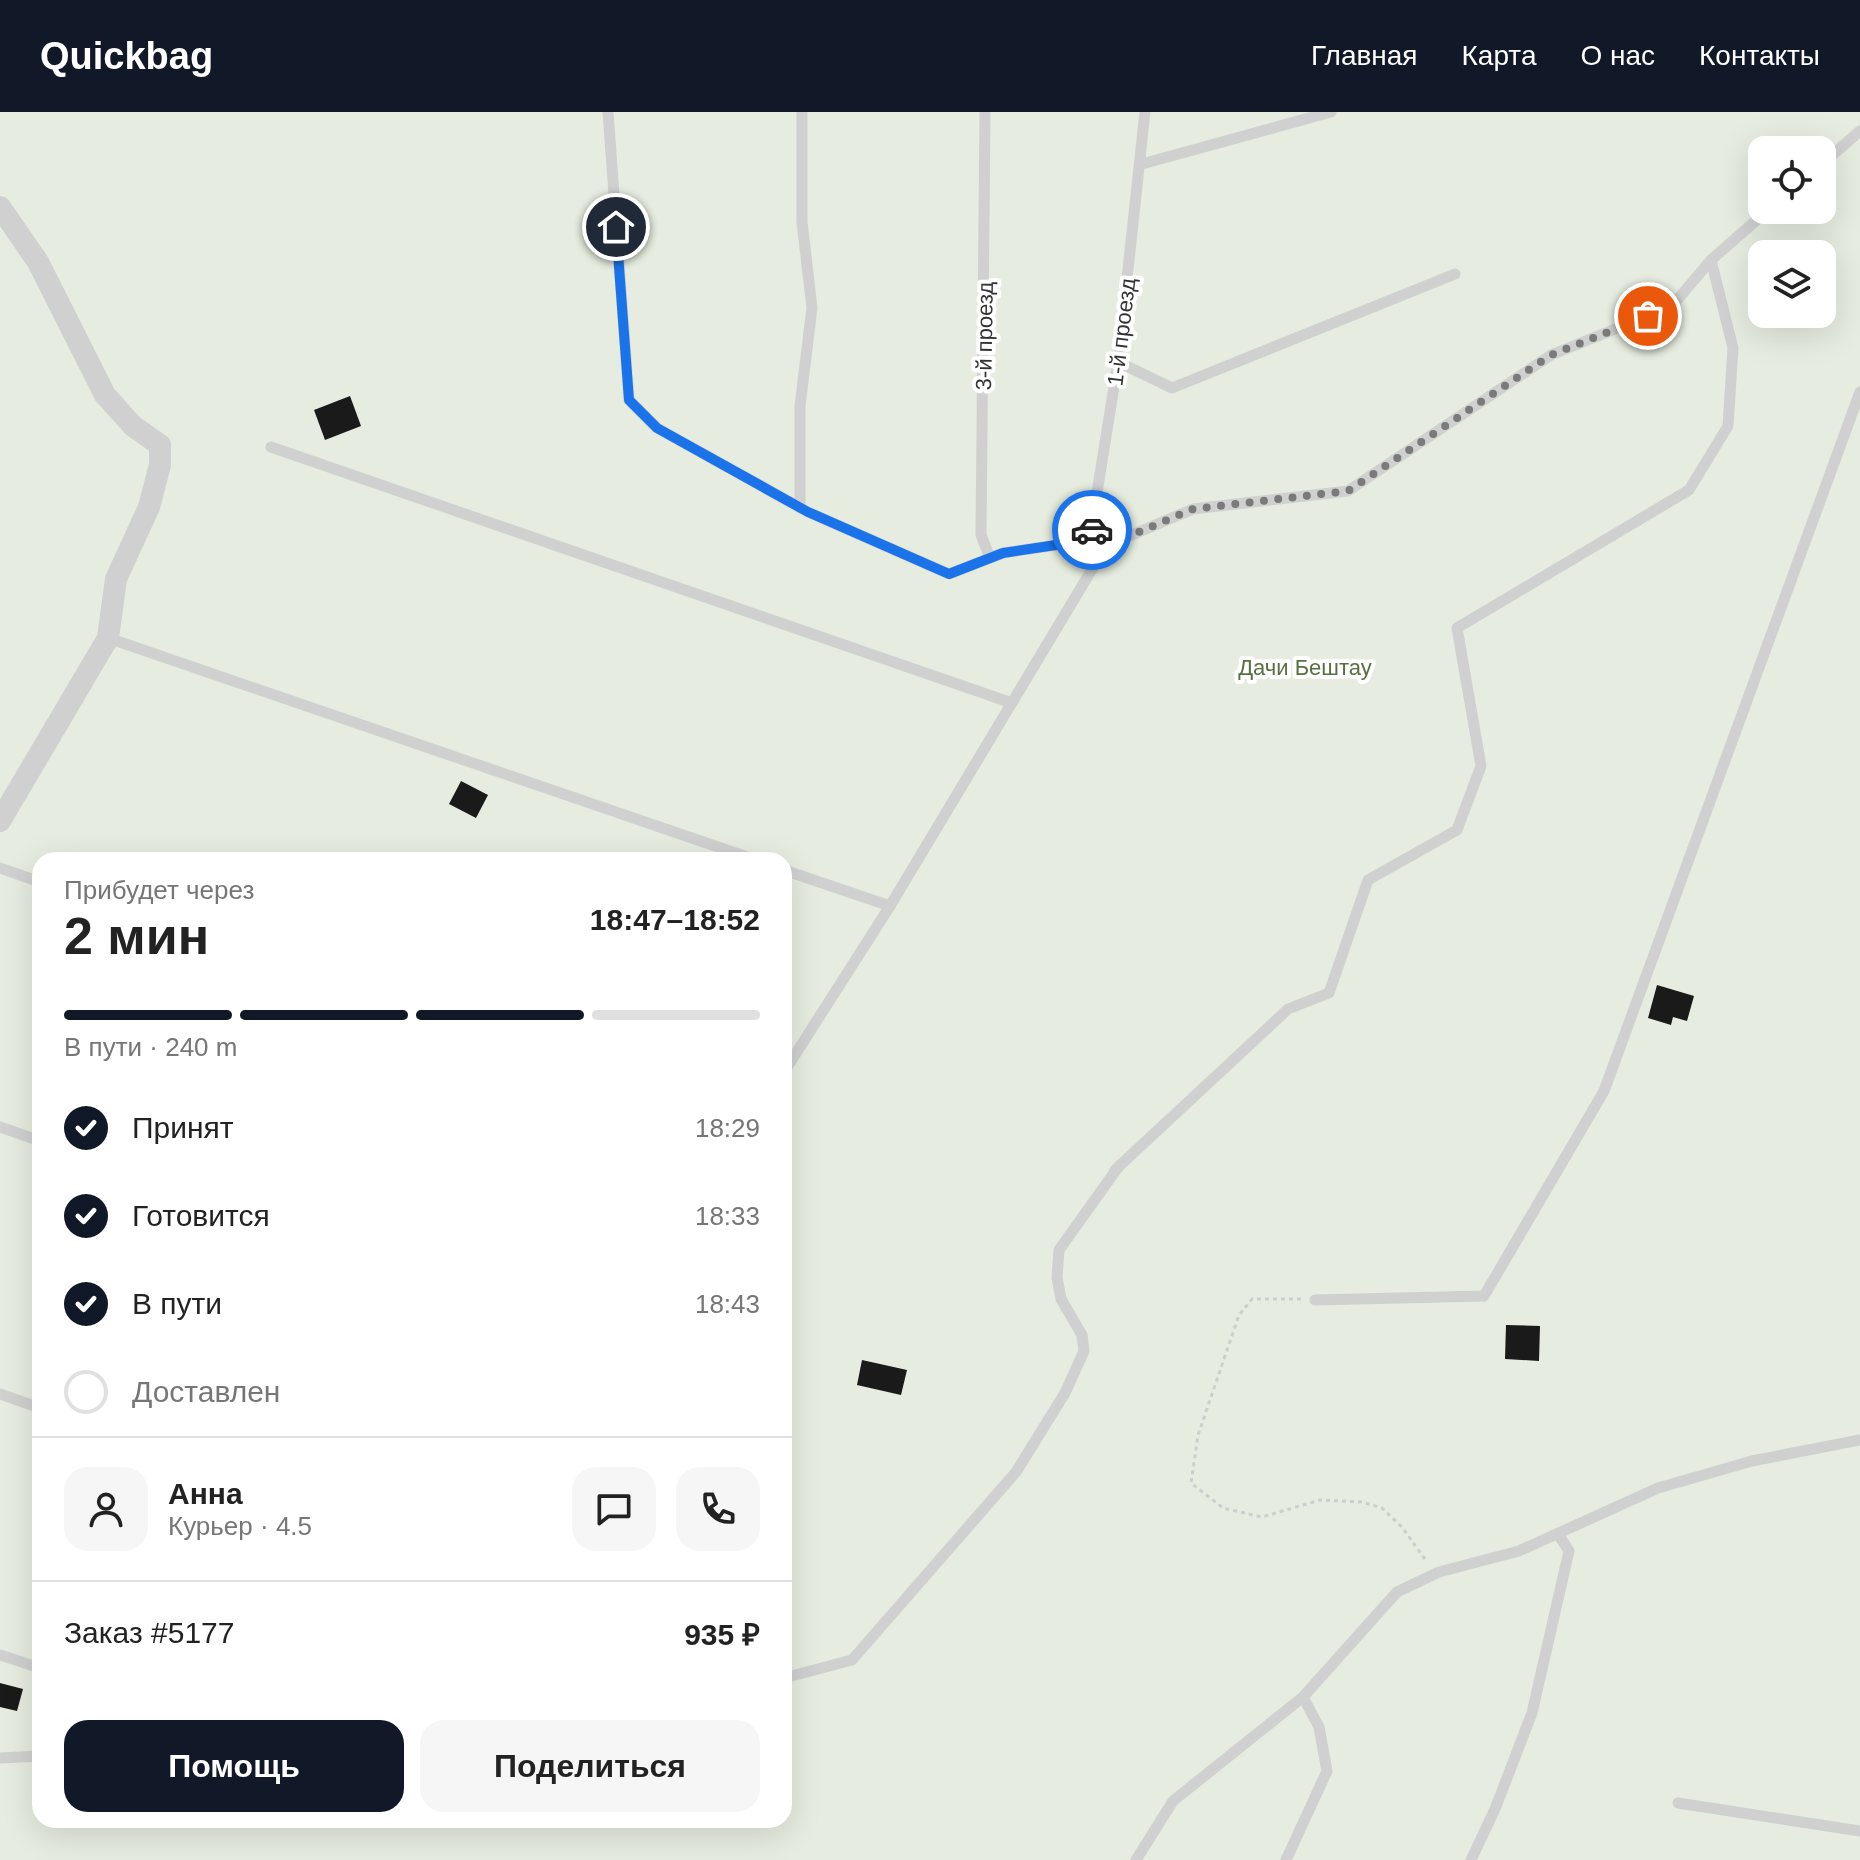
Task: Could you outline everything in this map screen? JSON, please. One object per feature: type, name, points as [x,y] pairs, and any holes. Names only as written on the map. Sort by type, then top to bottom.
[{"type":"street","points":[[0,207],[38,262],[105,395],[133,426],[160,445],[160,465],[149,507],[116,579],[108,638],[0,821]]},
{"type":"lane","points":[[608,112],[629,400],[657,428],[800,508],[871,543],[949,574],[990,558],[1076,542],[1091,530],[1106,546]]},
{"type":"lane","points":[[800,508],[800,406],[811,341],[812,308],[802,222],[802,112]]},
{"type":"lane","name":"3-й проезд","points":[[985,112],[981,535],[990,558]]},
{"type":"lane","name":"1-й проезд","points":[[1091,530],[1118,362],[1142,164],[1145,112]]},
{"type":"lane","points":[[1142,164],[1331,112]]},
{"type":"lane","points":[[1836,152],[1860,131]]},
{"type":"lane","points":[[792,1059],[890,906],[1106,546],[1193,509],[1348,491],[1551,355],[1672,306],[1711,260],[1752,224]]},
{"type":"lane","points":[[792,1676],[852,1660],[1016,1472],[1065,1393],[1084,1351],[1082,1335],[1061,1299],[1057,1278],[1059,1250],[1117,1168],[1288,1009],[1329,993],[1368,880],[1457,830],[1481,766],[1457,628],[1689,490],[1728,426],[1733,348],[1711,260]]},
{"type":"lane","points":[[1118,362],[1172,388],[1455,274]]},
{"type":"lane","points":[[1315,1300],[1484,1296],[1604,1091],[1860,392]]},
{"type":"lane","points":[[271,447],[1012,703]]},
{"type":"lane","points":[[108,638],[733,852]]},
{"type":"lane","points":[[0,868],[32,879]]},
{"type":"lane","points":[[792,873],[890,906]]},
{"type":"lane","points":[[0,1127],[32,1138]]},
{"type":"lane","points":[[0,1394],[32,1405]]},
{"type":"lane","points":[[1136,1860],[1173,1801],[1303,1697],[1397,1592],[1439,1572],[1519,1551],[1658,1488],[1752,1461],[1860,1440]]},
{"type":"lane","points":[[1471,1860],[1495,1809],[1532,1713],[1569,1551],[1558,1534]]},
{"type":"lane","points":[[0,1655],[32,1665]]},
{"type":"lane","points":[[1286,1860],[1327,1771],[1319,1727],[1303,1697]]},
{"type":"lane","points":[[0,1758],[32,1756]]},
{"type":"lane","points":[[1678,1803],[1860,1831]]},
{"type":"path","points":[[1315,1300],[1252,1299],[1239,1315],[1198,1435],[1191,1483],[1223,1508],[1262,1517],[1320,1500],[1362,1502],[1382,1508],[1402,1527],[1422,1557],[1439,1572]]},
{"type":"green space","name":"Дачи Бештау","points":[[0,112],[1860,112],[1860,1860],[0,1860]]},
{"type":"building","points":[[350,396],[361,426],[325,440],[314,410]]},
{"type":"building","points":[[461,781],[488,795],[476,818],[449,804]]},
{"type":"building","points":[[1657,985],[1694,996],[1687,1021],[1673,1017],[1671,1025],[1648,1018]]},
{"type":"building","points":[[1506,1325],[1540,1326],[1539,1361],[1505,1359]]},
{"type":"building","points":[[862,1360],[907,1370],[901,1395],[857,1385]]},
{"type":"building","points":[[0,1683],[23,1689],[17,1711],[0,1707]]},
{"type":"way so far","points":[[1092,530],[1106,546],[1193,509],[1348,491],[1551,355],[1648,316]]},
{"type":"route","points":[[616,227],[629,400],[657,428],[808,512],[871,543],[949,574],[1003,553],[1076,542],[1092,530]]}]
